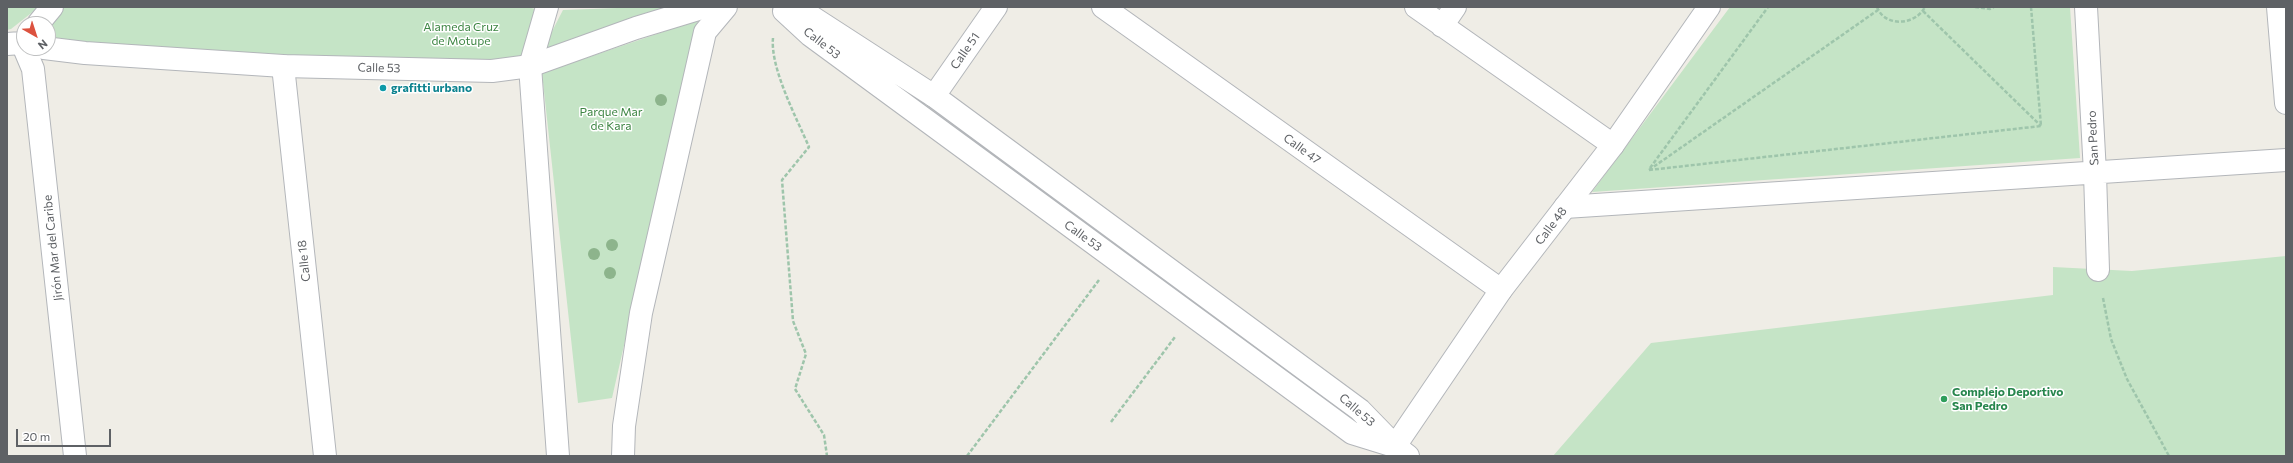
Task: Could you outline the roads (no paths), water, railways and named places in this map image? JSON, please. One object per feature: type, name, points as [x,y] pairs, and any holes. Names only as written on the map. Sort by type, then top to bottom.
[{"type":"street","points":[[45,16],[52,7]]},
{"type":"street","points":[[547,7],[530,66],[558,456]]},
{"type":"street","name":"Calle 53","points":[[56,49],[85,53],[284,66],[492,71],[530,66],[636,28],[705,7]]},
{"type":"street","points":[[623,456],[624,426],[641,313],[705,32],[726,7]]},
{"type":"street","name":"Calle 53","points":[[780,7],[810,35],[1352,433],[1402,451]]},
{"type":"street","name":"Calle 53","points":[[785,7],[812,17],[934,96],[1360,410],[1402,451]]},
{"type":"street","name":"Calle 51","points":[[934,96],[996,7]]},
{"type":"street","name":"Calle 47","points":[[1103,7],[1501,290]]},
{"type":"street","points":[[1416,7],[1613,145]]},
{"type":"street","points":[[1442,26],[1455,7]]},
{"type":"street","name":"Calle 48","points":[[1402,451],[1501,290],[1613,145],[1709,7]]},
{"type":"street","name":"San Pedro","points":[[2086,7],[2095,173],[2098,270]]},
{"type":"street","points":[[2278,7],[2286,103]]},
{"type":"street","name":"Jirón Mar del Caribe","points":[[26,56],[33,69],[75,456]]},
{"type":"street","name":"Calle 18","points":[[284,66],[325,456]]},
{"type":"street","points":[[1564,208],[2286,160]]},
{"type":"place","name":"grafitti urbano","points":[[383,88]]},
{"type":"place","name":"Complejo Deportivo San Pedro","points":[[1944,399]]},
{"type":"park label","name":"Alameda Cruz de Motupe","points":[[461,34]]},
{"type":"park label","name":"Parque Mar de Kara","points":[[611,119]]}]
